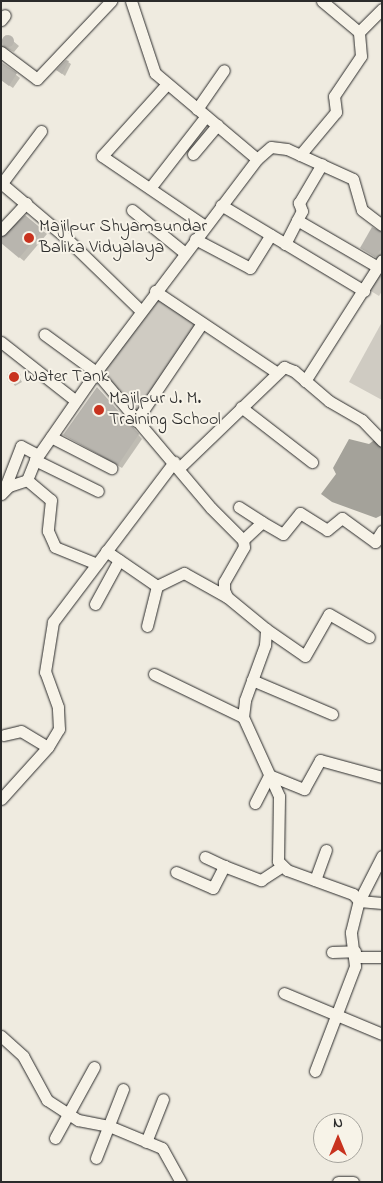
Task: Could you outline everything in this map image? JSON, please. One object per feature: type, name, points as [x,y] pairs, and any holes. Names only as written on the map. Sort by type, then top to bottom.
[{"type":"street","points":[[1,52],[38,78],[111,1]]},
{"type":"street","points":[[131,1],[149,46],[150,63],[167,84],[257,159]]},
{"type":"street","points":[[300,155],[336,112],[334,96],[361,56],[359,32],[322,1]]},
{"type":"street","points":[[359,32],[382,9]]},
{"type":"street","points":[[150,188],[201,113],[224,70]]},
{"type":"street","points":[[167,84],[102,156],[205,226]]},
{"type":"street","points":[[193,154],[216,125]]},
{"type":"street","points":[[41,131],[2,183],[78,249],[140,310]]},
{"type":"street","points":[[3,492],[26,480],[36,458],[140,310],[262,152],[279,146],[352,179],[362,210],[382,225]]},
{"type":"street","points":[[285,244],[302,211],[299,203],[322,164]]},
{"type":"street","points":[[1,230],[26,203]]},
{"type":"street","points":[[221,205],[364,291]]},
{"type":"street","points":[[132,210],[184,253]]},
{"type":"street","points":[[298,220],[380,264],[305,381]]},
{"type":"street","points":[[195,239],[250,268],[271,235]]},
{"type":"street","points":[[155,292],[276,372]]},
{"type":"street","points":[[136,421],[202,323]]},
{"type":"street","points":[[44,334],[96,372],[136,421],[177,465],[211,508],[243,540]]},
{"type":"street","points":[[3,348],[76,401]]},
{"type":"street","points":[[1,799],[56,737],[60,720],[45,672],[50,629],[106,551],[177,465],[241,407],[276,372],[289,368],[329,400],[362,420],[382,441]]},
{"type":"street","points":[[241,407],[312,462]]},
{"type":"street","points":[[51,437],[111,468]]},
{"type":"street","points":[[3,492],[6,462],[21,446],[36,458],[98,492]]},
{"type":"street","points":[[26,480],[51,500],[48,531],[54,546],[97,564]]},
{"type":"street","points":[[239,507],[283,534],[300,513],[327,530],[342,518],[375,542],[382,531]]},
{"type":"street","points":[[226,597],[224,582],[239,558],[243,540],[262,522]]},
{"type":"street","points":[[106,551],[157,586]]},
{"type":"street","points":[[95,604],[120,560]]},
{"type":"street","points":[[157,586],[184,573],[226,597],[266,629],[305,656],[329,614],[369,637]]},
{"type":"street","points":[[147,626],[157,586]]},
{"type":"street","points":[[266,629],[265,645],[252,680],[244,717],[280,804],[278,855],[282,867]]},
{"type":"street","points":[[154,674],[244,717]]},
{"type":"street","points":[[252,680],[332,714]]},
{"type":"street","points":[[4,735],[21,731],[48,748]]},
{"type":"street","points":[[269,775],[304,789],[320,760],[382,777]]},
{"type":"street","points":[[255,803],[269,775]]},
{"type":"street","points":[[315,880],[326,850]]},
{"type":"street","points":[[315,1071],[337,1014],[356,954],[351,932],[359,901],[382,856]]},
{"type":"street","points":[[205,857],[261,880],[282,867]]},
{"type":"street","points":[[176,872],[213,888],[224,866]]},
{"type":"street","points":[[282,867],[353,894],[359,901],[382,903]]},
{"type":"street","points":[[332,952],[382,957]]},
{"type":"street","points":[[284,992],[382,1034]]},
{"type":"street","points":[[1,1036],[23,1056],[43,1096],[78,1120],[109,1126],[162,1148],[181,1182]]},
{"type":"street","points":[[55,1138],[94,1066]]},
{"type":"street","points":[[96,1158],[123,1089]]},
{"type":"street","points":[[146,1142],[163,1099]]},
{"type":"street","points":[[338,1182],[353,1182]]},
{"type":"shaded area","points":[[382,261],[382,291],[379,296],[366,288]]},
{"type":"shaded area","points":[[155,292],[202,323],[136,421],[96,372]]},
{"type":"shaded area","points":[[382,322],[382,400],[349,382]]},
{"type":"shaded area","points":[[377,438],[382,442],[382,515],[376,518],[332,502],[321,494],[336,474],[333,468],[349,439],[369,444]]},
{"type":"building","points":[[10,35],[13,36],[13,46],[6,47],[3,46],[2,39],[3,36]]},
{"type":"building","points":[[66,60],[69,61],[62,74],[56,70]]},
{"type":"building","points":[[1,62],[17,73],[9,86],[1,80]]},
{"type":"building","name":"Majilpur Shyamsundar Balika Vidyalaya","points":[[25,215],[43,230],[19,258],[1,243],[1,237]]},
{"type":"building","points":[[372,227],[382,232],[382,248],[375,257],[360,248]]},
{"type":"building","name":"Water Tank","points":[[14,370],[19,372],[21,377],[19,382],[14,384],[9,382],[7,377],[9,372]]},
{"type":"building","name":"Majilpur J. M. Training School","points":[[97,387],[139,434],[118,465],[63,435]]},
{"type":"place","name":"Majilpur Shyamsundar Balika Vidyalaya","points":[[29,238]]},
{"type":"place","name":"Water Tank","points":[[14,377]]},
{"type":"place","name":"Majilpur J. M. Training School","points":[[99,410]]}]
